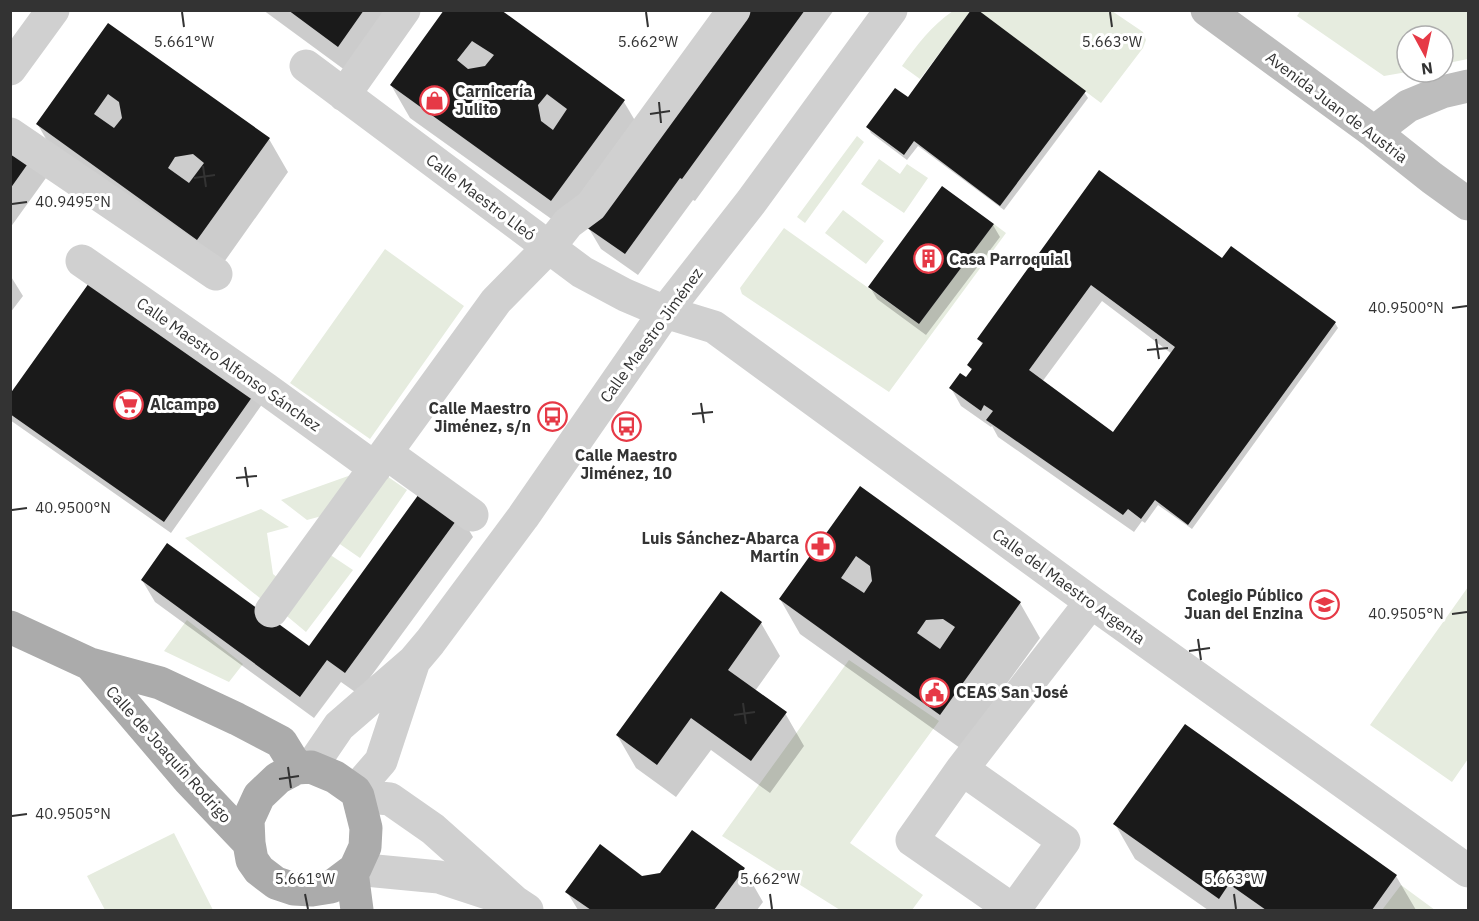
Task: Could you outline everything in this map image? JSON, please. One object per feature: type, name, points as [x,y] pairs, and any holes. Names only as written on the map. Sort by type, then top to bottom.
[{"type":"main road","name":"Avenida Juan de Austria","points":[[1207,10],[1468,204]]},
{"type":"main road","points":[[1374,132],[1408,106],[1442,92],[1468,86]]},
{"type":"main road","name":"Calle de Joaquín Rodrigo","points":[[10,627],[90,664],[160,683],[237,719],[281,742],[304,767]]},
{"type":"main road","name":"Calle de Joaquín Rodrigo","points":[[90,664],[188,779],[249,843]]},
{"type":"main road","points":[[354,871],[332,887],[312,890],[294,889],[283,897],[252,860],[248,820],[259,796],[278,778],[304,767],[334,777],[356,794],[366,828],[365,847],[354,871],[357,910]]},
{"type":"street","points":[[10,69],[53,10]]},
{"type":"street","points":[[345,94],[404,10]]},
{"type":"street","points":[[271,611],[496,301],[549,247],[568,223],[591,206],[734,10]]},
{"type":"street","name":"Calle Maestro Jiménez","points":[[304,767],[339,726],[414,661],[430,642],[523,517],[665,312],[752,201],[891,10]]},
{"type":"street","name":"Calle Maestro Lleó","points":[[306,66],[582,272],[625,295],[665,312]]},
{"type":"street","points":[[10,134],[216,274]]},
{"type":"street","name":"Calle Maestro Alfonso Sánchez","points":[[82,261],[266,389],[380,461],[472,515]]},
{"type":"street","name":"Calle del Maestro Argenta","points":[[665,312],[714,327],[1090,602],[1468,871]]},
{"type":"street","points":[[962,769],[1064,841],[1013,910],[912,840],[962,769],[1090,602]]},
{"type":"street","name":"Calle Maestro Jiménez","points":[[356,794],[381,761],[414,661]]},
{"type":"street","points":[[356,794],[390,799],[433,829],[521,906]]},
{"type":"street","points":[[354,871],[439,877],[521,906]]},
{"type":"shaded area","points":[[1301,10],[1468,11],[1468,59],[1455,62],[1455,24],[1395,24],[1395,74],[1384,76],[1297,16]]},
{"type":"shaded area","points":[[953,11],[971,11],[920,79],[902,66],[931,29]]},
{"type":"shaded area","points":[[978,11],[1112,11],[1143,32],[1146,40],[1143,48],[1101,103]]},
{"type":"shaded area","points":[[857,136],[864,142],[805,223],[797,217]]},
{"type":"shaded area","points":[[879,159],[900,174],[907,164],[928,178],[904,213],[861,184]]},
{"type":"shaded area","points":[[843,210],[884,241],[866,264],[825,233]]},
{"type":"shaded area","points":[[994,224],[1006,233],[889,392],[742,294],[740,288],[784,228],[919,324]]},
{"type":"shaded area","points":[[385,249],[464,306],[370,439],[290,383]]},
{"type":"shaded area","points":[[365,470],[333,513],[307,520],[281,500]]},
{"type":"shaded area","points":[[381,472],[407,490],[360,558],[334,540]]},
{"type":"shaded area","points":[[261,509],[289,527],[267,533],[273,574],[283,582],[266,603],[185,538]]},
{"type":"shaded area","points":[[326,552],[353,570],[306,632],[282,612]]},
{"type":"shaded area","points":[[1468,587],[1468,759],[1452,782],[1370,725]]},
{"type":"shaded area","points":[[187,620],[243,664],[229,682],[164,651]]},
{"type":"shaded area","points":[[849,660],[939,721],[850,843],[923,895],[912,910],[840,910],[722,836]]},
{"type":"shaded area","points":[[174,833],[213,910],[105,910],[87,876]]},
{"type":"shaded area","points":[[1401,885],[1435,910],[1382,910]]},
{"type":"building","points":[[288,10],[364,10],[338,47]]},
{"type":"building","points":[[444,10],[501,10],[625,100],[551,201],[390,85]],"holes":[[[472,41],[494,55],[485,66],[468,69],[457,60]],[[547,94],[567,109],[553,130],[541,121],[538,105]]]},
{"type":"building","points":[[744,10],[805,10],[625,254],[586,227]]},
{"type":"building","points":[[971,10],[978,10],[1086,91],[1000,206],[914,141],[904,155],[866,127],[895,88],[908,97]]},
{"type":"building","points":[[108,23],[270,138],[197,240],[36,124]],"holes":[[[108,94],[119,102],[122,118],[114,128],[94,114]],[[193,154],[204,163],[189,183],[168,168],[175,157]]]},
{"type":"building","points":[[10,138],[34,155],[10,189]]},
{"type":"building","points":[[1099,170],[1222,258],[1231,246],[1336,322],[1188,525],[1155,500],[1141,519],[1128,509],[1123,515],[986,420],[993,411],[984,405],[981,411],[949,388],[960,373],[966,377],[972,369],[967,365],[983,343],[977,339]],"holes":[[[1091,285],[1175,347],[1113,432],[1029,370]]]},
{"type":"building","name":"Casa Parroquial","points":[[942,186],[994,224],[919,324],[868,287]]},
{"type":"building","name":"Alcampo","points":[[94,276],[257,390],[164,522],[10,414],[10,394]]},
{"type":"building","points":[[860,486],[1021,602],[940,715],[779,599]],"holes":[[[856,556],[870,566],[872,581],[864,593],[841,578]],[[943,619],[955,627],[940,649],[917,633],[926,620]]]},
{"type":"building","points":[[424,487],[461,514],[345,673],[327,660],[300,697],[141,580],[167,543],[309,646]]},
{"type":"building","points":[[721,591],[762,622],[728,670],[787,712],[751,761],[691,718],[657,765],[616,735]]},
{"type":"building","points":[[1185,724],[1397,875],[1372,910],[1266,910],[1229,884],[1219,899],[1113,824]]},
{"type":"building","points":[[692,830],[745,868],[714,910],[591,910],[565,892],[600,844],[642,876],[660,873]]},
{"type":"place","name":"Carnicería Julito","points":[[434,100]]},
{"type":"place","name":"Casa Parroquial","points":[[928,259]]},
{"type":"place","name":"Alcampo","points":[[129,404]]},
{"type":"place","name":"Calle Maestro Jiménez, s/n","points":[[552,417]]},
{"type":"place","name":"Calle Maestro Jiménez, 10","points":[[626,427]]},
{"type":"place","name":"Luis Sánchez-Abarca Martín","points":[[820,547]]},
{"type":"place","name":"Colegio Público Juan del Enzina","points":[[1324,604]]},
{"type":"place","name":"CEAS San José","points":[[935,692]]}]
